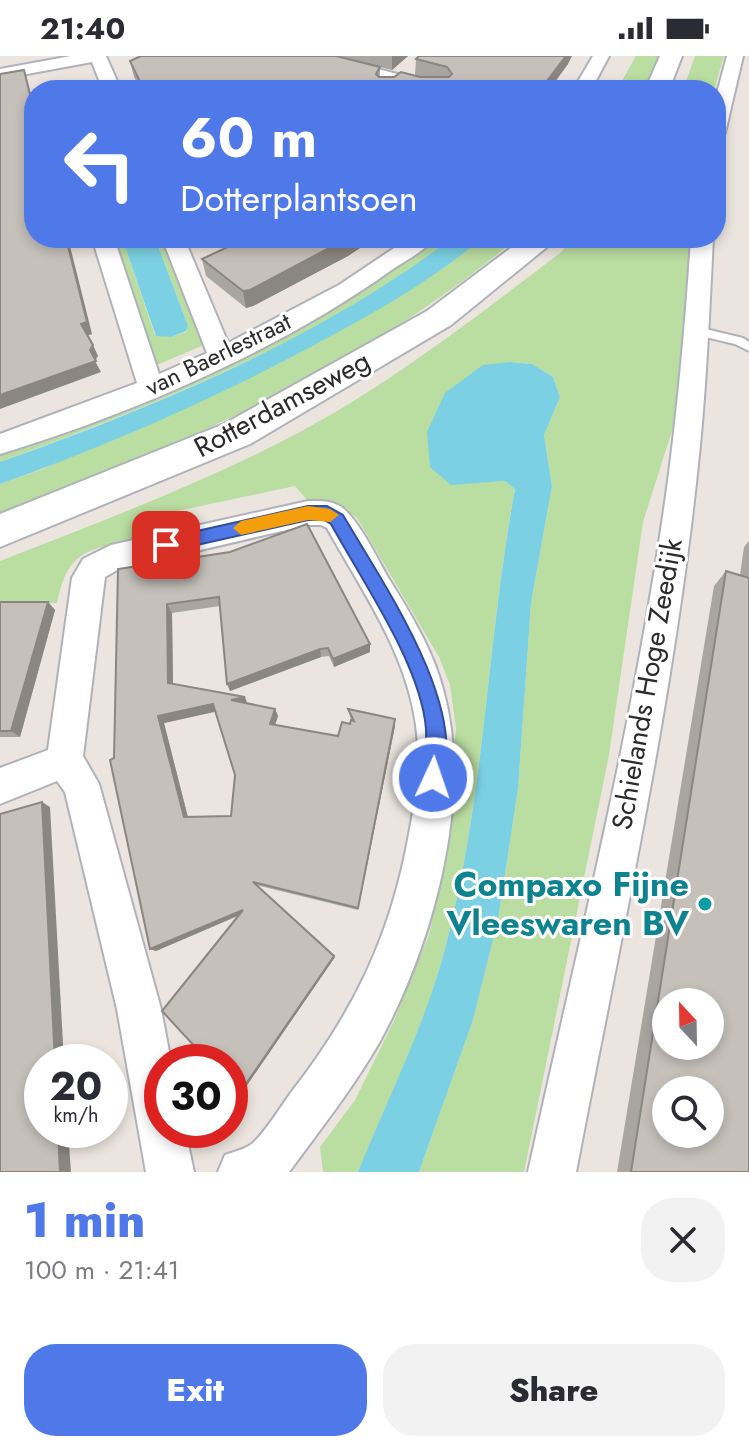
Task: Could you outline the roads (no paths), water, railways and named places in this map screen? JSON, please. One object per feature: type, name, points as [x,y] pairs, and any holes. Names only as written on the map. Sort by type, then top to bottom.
[{"type":"main road","points":[[661,80],[671,56]]},
{"type":"main road","name":"Rotterdamseweg","points":[[0,531],[237,434],[439,318],[530,248]]},
{"type":"street","points":[[0,74],[98,56],[108,80]]},
{"type":"street","points":[[588,80],[601,56]]},
{"type":"street","points":[[726,92],[735,56]]},
{"type":"street","points":[[396,80],[417,62]]},
{"type":"street","points":[[322,63],[375,80]]},
{"type":"street","points":[[106,248],[151,387]]},
{"type":"street","points":[[177,248],[221,357]]},
{"type":"street","name":"van Baerlestraat","points":[[0,444],[62,424],[221,357],[348,289],[408,248]]},
{"type":"street","name":"Schielands Hoge Zeedijk","points":[[552,1172],[667,599],[697,331],[701,248]]},
{"type":"street","points":[[146,1044],[81,784],[64,761],[87,578],[94,568],[111,558],[308,513],[327,513],[337,520],[412,653],[427,691],[436,729],[430,827],[413,913],[366,1024],[267,1163],[242,1172]]},
{"type":"street","points":[[0,786],[64,761]]},
{"type":"street","points":[[165,1148],[170,1172]]},
{"type":"lane","points":[[697,331],[744,344],[749,329]]},
{"type":"water","points":[[125,248],[159,248],[188,326],[186,331],[171,337],[156,336]]},
{"type":"water","points":[[438,248],[469,248],[403,295],[241,383],[162,420],[0,484],[0,462],[118,418],[235,367],[347,308]]},
{"type":"water","points":[[510,362],[532,364],[553,377],[560,397],[544,435],[552,486],[531,603],[518,789],[498,920],[473,1020],[419,1172],[358,1172],[428,1003],[459,889],[478,775],[515,489],[505,481],[451,485],[430,467],[427,432],[445,393],[483,365]]},
{"type":"place","name":"Compaxo Fijne Vleeswaren BV","points":[[705,904]]}]
